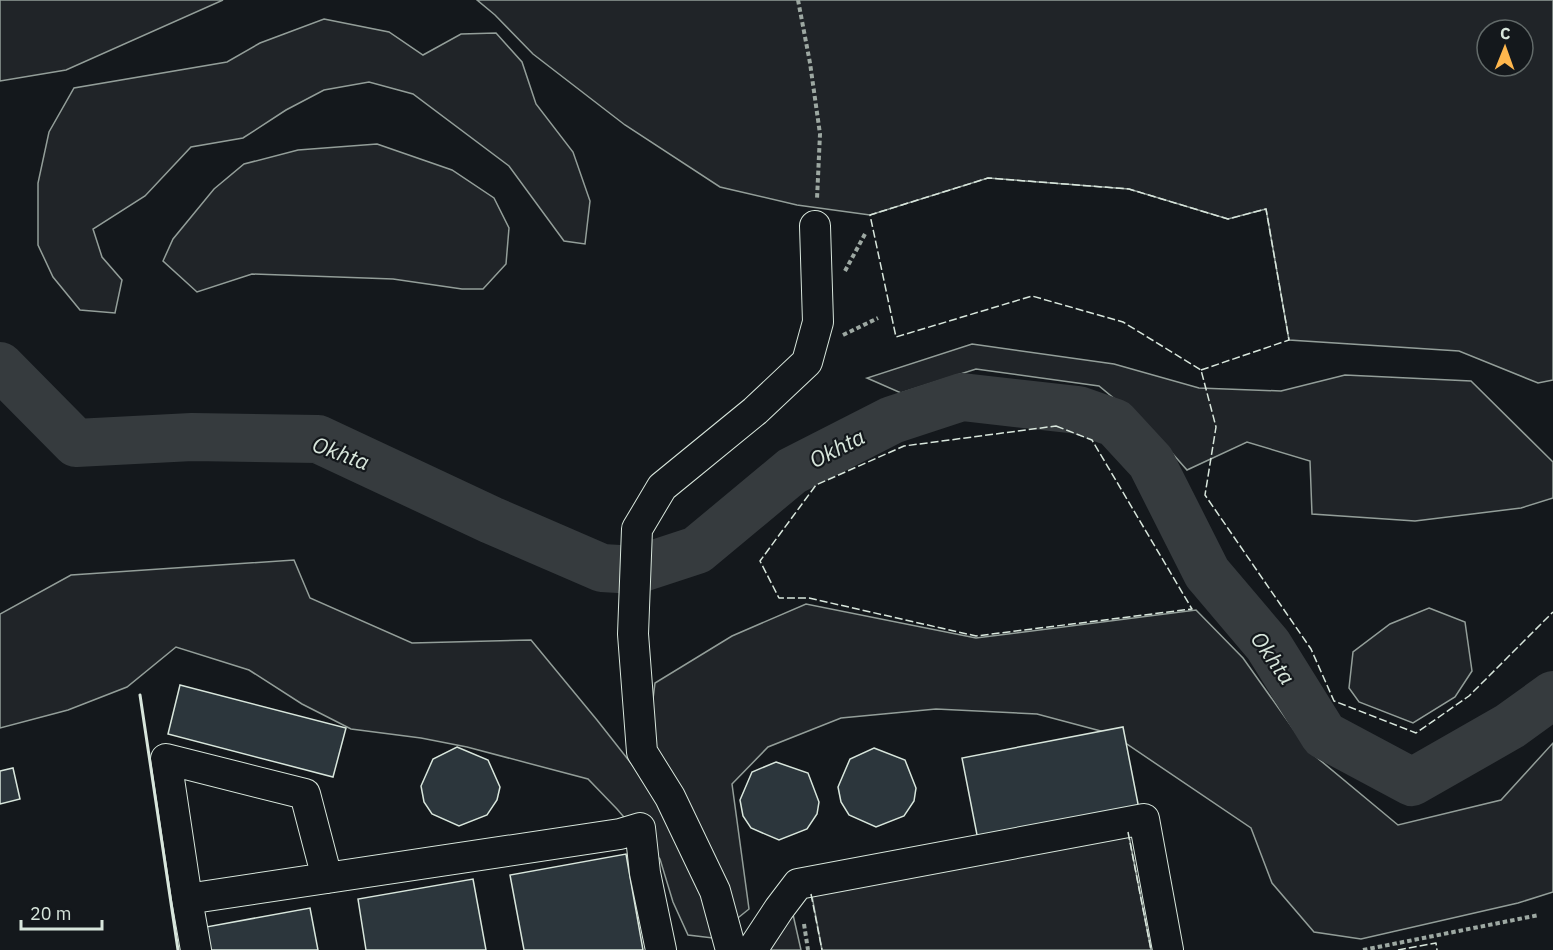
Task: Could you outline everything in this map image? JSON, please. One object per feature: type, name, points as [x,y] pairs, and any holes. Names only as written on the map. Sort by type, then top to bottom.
[{"type":"lane","points":[[730,950],[715,891],[670,797],[642,752],[633,634],[636,606],[637,529],[662,487],[755,411],[807,362],[818,322],[815,226]]},
{"type":"lane","points":[[196,950],[166,759],[305,795],[327,878]]},
{"type":"lane","points":[[752,950],[798,884],[1144,819],[1168,950]]},
{"type":"lane","points":[[187,899],[620,834],[640,828],[645,873],[661,950]]},
{"type":"path","points":[[798,0],[820,134],[815,226]]},
{"type":"path","points":[[1363,950],[1539,915]]},
{"type":"shaded area","points":[[0,0],[223,0],[66,70],[0,81]]},
{"type":"shaded area","points":[[477,0],[1553,0],[1553,380],[1538,383],[1459,351],[1289,340],[1266,209],[1228,219],[1129,189],[988,178],[870,215],[797,205],[720,187],[625,125],[533,54]]},
{"type":"shaded area","points":[[324,19],[389,32],[423,55],[461,34],[496,33],[522,62],[536,104],[573,152],[590,201],[585,244],[564,241],[509,166],[413,94],[369,82],[324,90],[286,110],[243,138],[191,147],[145,196],[93,229],[102,257],[122,280],[115,313],[80,310],[53,277],[38,245],[38,183],[49,132],[74,88],[227,62],[260,43]]},
{"type":"shaded area","points":[[377,144],[452,170],[494,198],[509,228],[506,264],[483,289],[462,289],[393,279],[252,274],[197,292],[163,261],[173,239],[214,189],[244,164],[298,150]]},
{"type":"shaded area","points":[[972,344],[1114,364],[1199,388],[1281,391],[1345,375],[1471,381],[1553,462],[1553,498],[1521,508],[1415,521],[1312,514],[1310,461],[1247,442],[1187,470],[1150,428],[1099,386],[976,369],[901,393],[867,378]]},
{"type":"shaded area","points":[[294,560],[310,598],[412,643],[531,640],[704,856],[648,739],[655,683],[732,636],[806,604],[976,638],[1196,610],[1243,658],[1309,751],[1398,825],[1501,800],[1553,743],[1553,892],[1518,903],[1361,939],[1314,932],[1272,883],[1251,828],[1112,734],[1037,714],[936,709],[841,718],[768,747],[732,784],[749,909],[713,938],[688,935],[673,902],[660,859],[588,779],[467,747],[421,738],[351,729],[302,704],[249,670],[176,647],[127,687],[68,710],[0,728],[0,614],[71,575]]},
{"type":"shaded area","points":[[1429,608],[1465,622],[1472,671],[1455,697],[1413,723],[1359,702],[1349,688],[1353,652],[1390,624]]},
{"type":"shaded area","points":[[1128,831],[1151,950],[822,950],[811,891]]},
{"type":"shaded area","points":[[792,910],[801,950],[764,950]]},
{"type":"building","points":[[180,685],[346,728],[333,777],[168,734]]},
{"type":"building","points":[[1123,727],[1139,809],[978,840],[962,758]]},
{"type":"building","points":[[457,747],[488,760],[500,787],[497,800],[487,815],[459,826],[432,814],[424,802],[421,786],[433,759]]},
{"type":"building","points":[[874,748],[905,760],[916,788],[914,801],[904,816],[876,827],[849,815],[841,802],[838,787],[850,759]]},
{"type":"building","points":[[776,762],[808,773],[819,802],[817,814],[807,829],[779,840],[751,828],[743,816],[740,800],[752,772]]},
{"type":"building","points":[[13,768],[20,799],[0,804],[0,771]]},
{"type":"building","points":[[626,854],[643,950],[524,950],[510,875]]},
{"type":"building","points":[[473,879],[486,950],[366,950],[358,899]]},
{"type":"building","points":[[310,908],[318,950],[210,950],[206,927]]},
{"type":"waterway","name":"Okhta","points":[[0,366],[76,443],[192,437],[318,439],[491,520],[602,568],[636,570],[697,550],[792,471],[892,420],[962,397],[1078,410],[1115,423],[1151,462],[1207,573],[1268,645],[1324,735],[1412,782],[1510,726],[1553,695]]},
{"type":"fence","points":[[1201,370],[1289,340],[1266,209],[1228,219],[1129,189],[988,178],[870,215],[896,337],[1032,296],[1123,322],[1201,370],[1216,427],[1205,495],[1311,649],[1334,701],[1416,733],[1469,696],[1553,612]]},
{"type":"fence","points":[[1056,426],[1092,440],[1192,609],[976,636],[809,598],[779,598],[760,561],[816,485],[904,446],[1056,426]]},
{"type":"fence","points":[[1128,832],[1151,950]]},
{"type":"fence","points":[[811,894],[822,950]]},
{"type":"fence","points":[[1398,950],[1436,943],[1437,950]]},
{"type":"wall","points":[[140,695],[178,950]]}]
